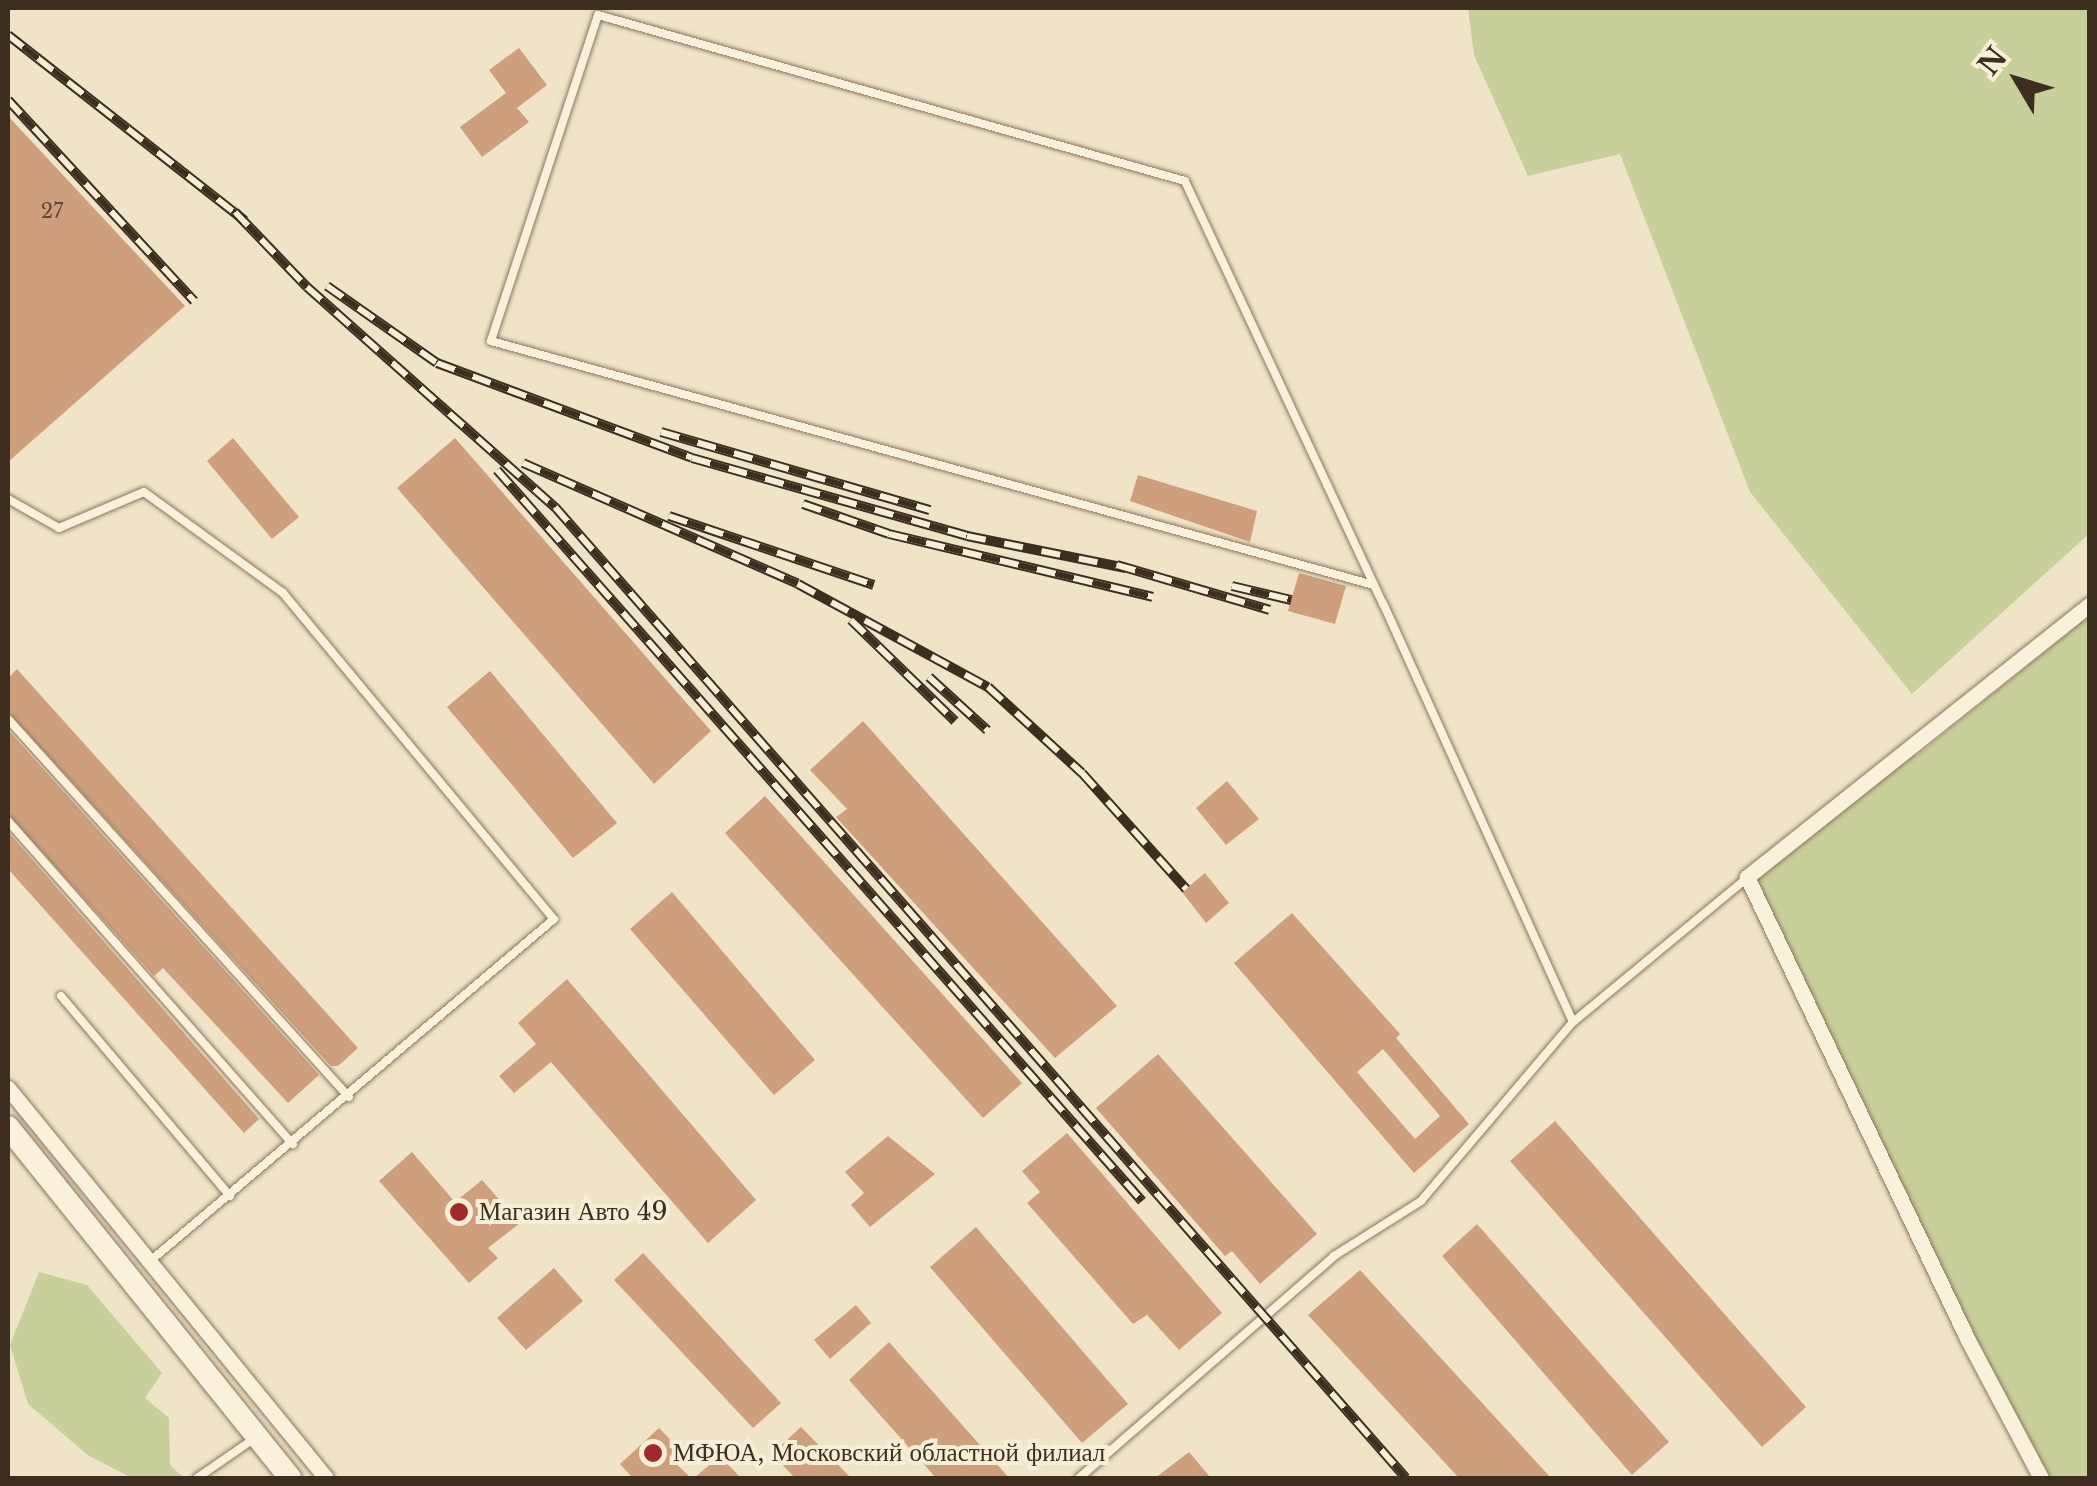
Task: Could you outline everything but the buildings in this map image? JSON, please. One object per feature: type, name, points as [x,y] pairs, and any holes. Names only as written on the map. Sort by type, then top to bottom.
[{"type":"main road","points":[[8,1127],[290,1478]]},
{"type":"street","points":[[2041,1478],[1747,878],[2090,604]]},
{"type":"street","points":[[8,1088],[326,1478]]},
{"type":"lane","points":[[1374,585],[491,341],[598,15],[1185,180],[1374,585],[1573,1022]]},
{"type":"lane","points":[[8,499],[59,528],[144,492],[283,593],[554,919],[148,1263]]},
{"type":"lane","points":[[8,718],[348,1097]]},
{"type":"lane","points":[[8,821],[293,1144]]},
{"type":"lane","points":[[1080,1478],[1334,1256],[1420,1201],[1573,1022],[1747,878]]},
{"type":"lane","points":[[61,996],[230,1196]]},
{"type":"lane","points":[[197,1478],[256,1438]]},
{"type":"green space","points":[[1468,8],[2089,8],[2089,534],[1912,694],[1750,492],[1620,154],[1528,176],[1474,55]]},
{"type":"green space","points":[[2089,616],[2089,1478],[2041,1478],[1747,877],[1910,748],[1916,756]]},
{"type":"green space","points":[[39,1272],[87,1285],[162,1373],[145,1398],[169,1418],[170,1465],[184,1478],[132,1478],[89,1456],[28,1404],[10,1345]]},
{"type":"railway","points":[[8,35],[245,221]]},
{"type":"railway","points":[[8,100],[194,301]]},
{"type":"railway","points":[[235,212],[307,287],[555,507],[1406,1478]]},
{"type":"railway","points":[[327,286],[437,363],[692,458],[967,536],[1126,568]]},
{"type":"railway","points":[[661,432],[930,510]]},
{"type":"railway","points":[[523,463],[798,584],[988,687],[1082,773],[1186,889]]},
{"type":"railway","points":[[497,470],[1142,1201]]},
{"type":"railway","points":[[803,504],[889,534],[1153,597]]},
{"type":"railway","points":[[669,516],[874,585]]},
{"type":"railway","points":[[1117,565],[1270,610]]},
{"type":"railway","points":[[1232,586],[1291,600]]},
{"type":"railway","points":[[851,620],[955,721]]},
{"type":"railway","points":[[929,677],[987,730]]},
{"type":"place","name":"Магазин Авто 49","points":[[459,1212]]},
{"type":"place","name":"МФЮА, Московский областной филиал","points":[[653,1453]]}]
